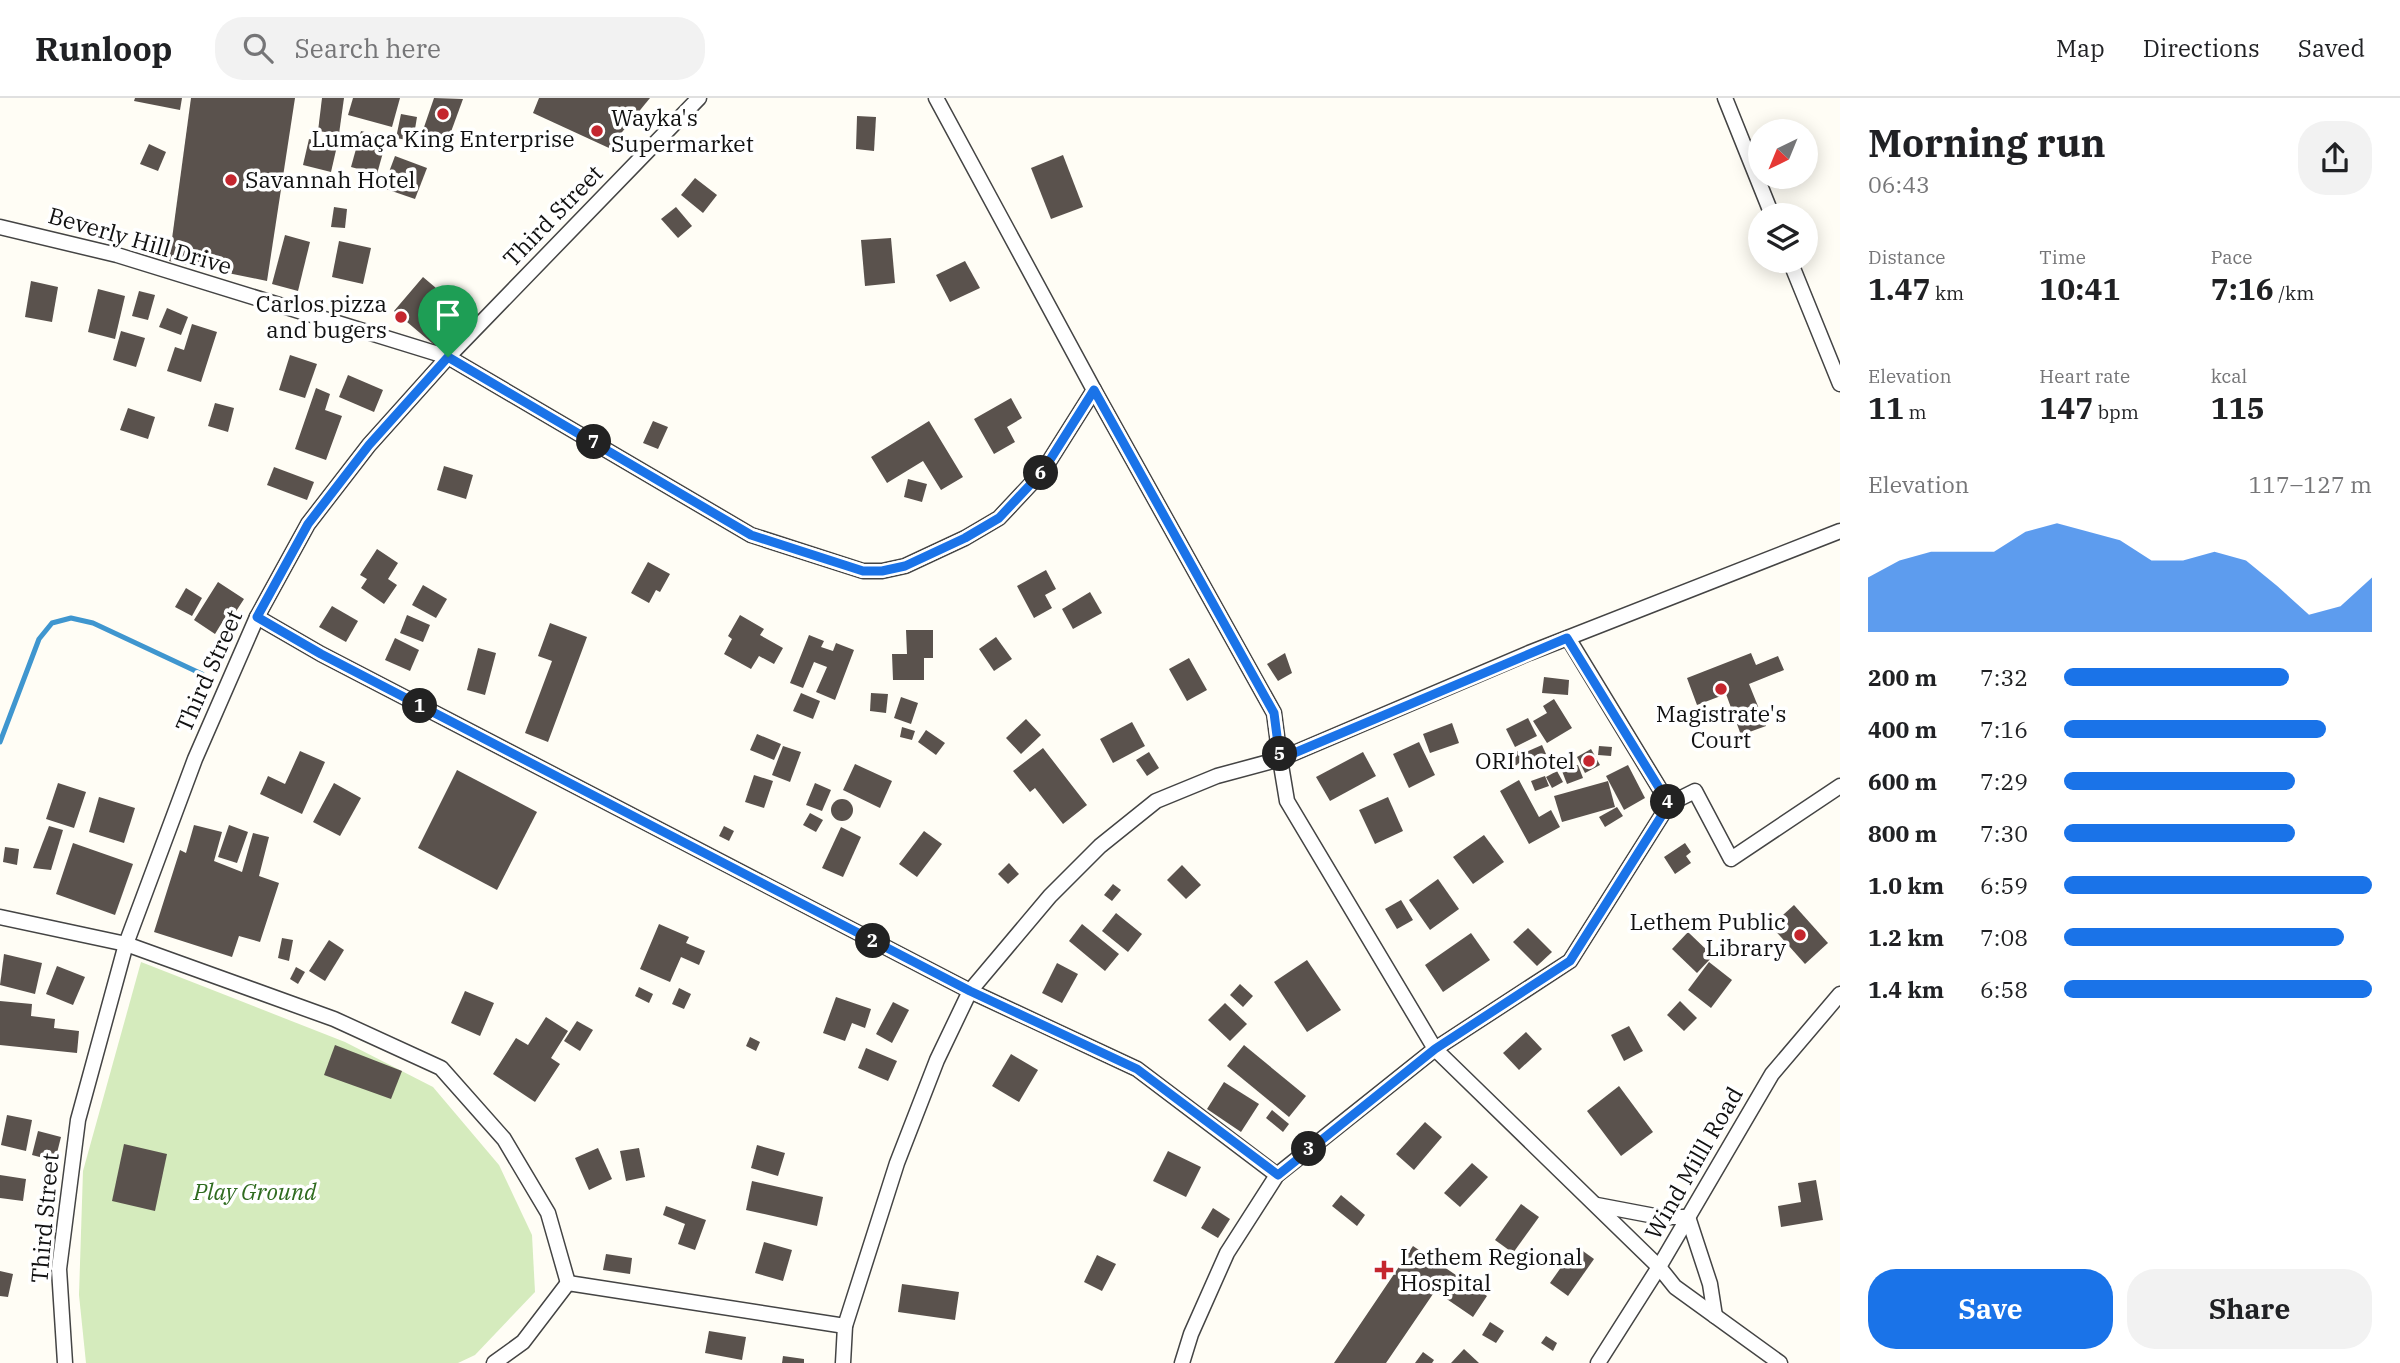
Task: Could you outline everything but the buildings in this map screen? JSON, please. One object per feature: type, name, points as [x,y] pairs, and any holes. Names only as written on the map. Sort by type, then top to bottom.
[{"type":"street","name":"Third Street","points":[[65,1363],[59,1269],[78,1120],[126,944],[195,759],[257,617],[308,524],[369,445],[448,357],[699,98]]},
{"type":"street","points":[[936,98],[1094,390],[1274,713],[1287,801],[1435,1049],[1660,1267],[1675,1287],[1780,1363]]},
{"type":"street","points":[[1725,98],[1767,203]]},
{"type":"street","name":"Beverly Hill Drive","points":[[0,227],[117,255],[448,357],[751,535],[863,571],[882,571],[905,566],[965,538],[999,518],[1043,471],[1094,390]]},
{"type":"street","points":[[1795,273],[1840,384]]},
{"type":"street","points":[[843,1363],[845,1326],[897,1163],[937,1060],[970,991],[1050,896],[1091,854],[1156,801],[1217,776],[1280,759],[1567,638],[1840,531]]},
{"type":"street","points":[[257,617],[345,667],[970,991],[1137,1069],[1278,1175]]},
{"type":"street","points":[[1567,638],[1669,804]]},
{"type":"street","points":[[1182,1363],[1191,1334],[1227,1253],[1278,1175],[1435,1049],[1570,961],[1669,804],[1695,791],[1731,859],[1840,786]]},
{"type":"street","points":[[0,917],[126,944],[334,1019],[441,1068],[509,1146],[548,1213],[568,1283]]},
{"type":"street","name":"Wind Milll Road","points":[[1598,1363],[1660,1267],[1772,1074],[1840,994]]},
{"type":"street","points":[[1596,1205],[1660,1217],[1688,1217],[1710,1284],[1715,1316]]},
{"type":"street","points":[[568,1283],[845,1326]]},
{"type":"street","points":[[494,1363],[523,1342],[568,1283]]},
{"type":"green space","name":"Play Ground","points":[[141,962],[345,1042],[433,1087],[499,1165],[532,1235],[535,1292],[475,1355],[458,1363],[86,1363],[79,1295],[83,1171]]},
{"type":"waterway","points":[[0,742],[39,639],[52,623],[71,618],[93,623],[202,674]]},
{"type":"place","name":"Lumaça King Enterprise","points":[[443,114]]},
{"type":"place","name":"Wayka's Supermarket","points":[[597,131]]},
{"type":"place","name":"Savannah Hotel","points":[[231,180]]},
{"type":"place","name":"Carlos pizza and bugers","points":[[401,317]]},
{"type":"place","name":"Magistrate's Court","points":[[1721,689]]},
{"type":"place","name":"ORI hotel","points":[[1589,761]]},
{"type":"place","name":"Lethem Public Library","points":[[1800,935]]},
{"type":"place","name":"Lethem Regional Hospital","points":[[1384,1270]]},
{"type":"route","points":[[448,357],[751,535],[863,571],[882,571],[905,566],[965,538],[999,518],[1043,471],[1094,390],[1274,713],[1280,759],[1567,638],[1669,804],[1570,961],[1435,1049],[1278,1175],[1137,1069],[970,991],[321,654],[257,617],[308,524],[369,445],[448,357]]}]
